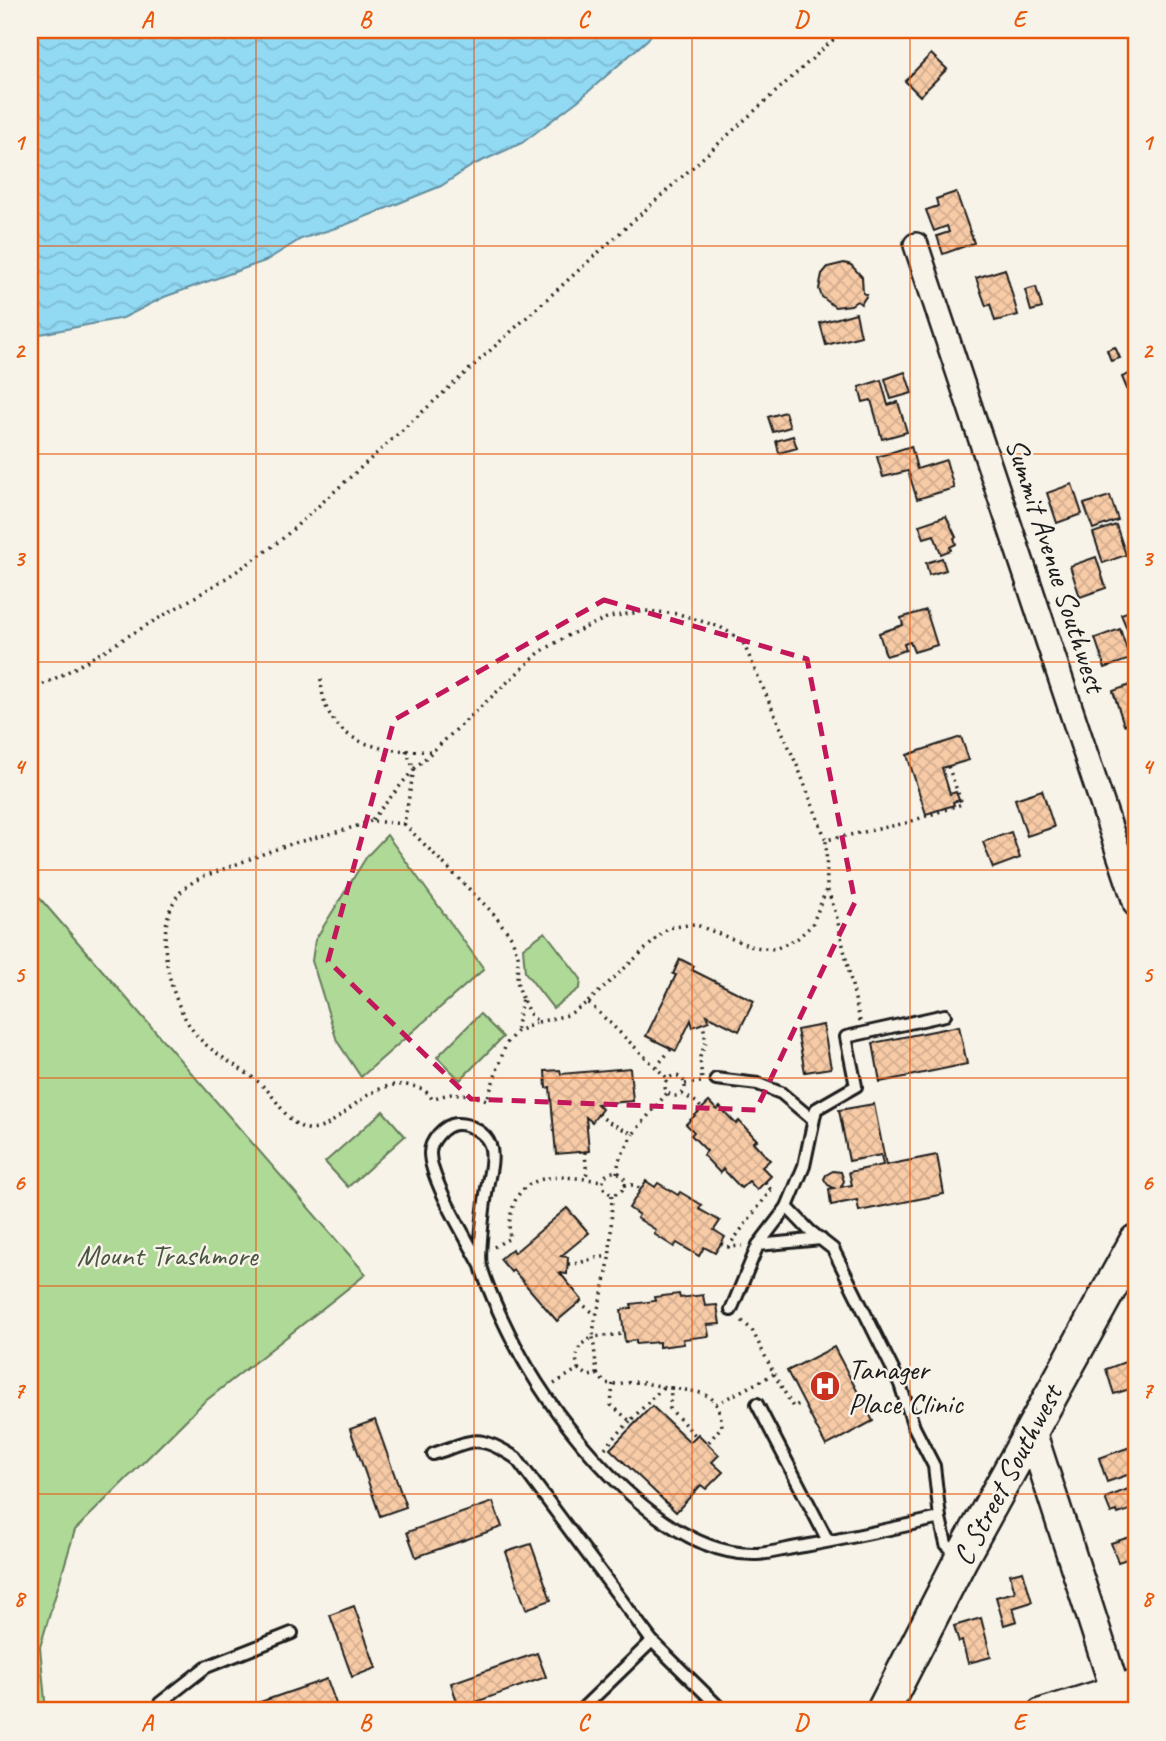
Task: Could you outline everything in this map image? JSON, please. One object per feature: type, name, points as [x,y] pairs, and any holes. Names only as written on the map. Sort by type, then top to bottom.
[{"type":"main road","name":"C Street Southwest","points":[[883,1711],[961,1559],[1136,1241]]},
{"type":"street","name":"Summit Avenue Southwest","points":[[916,245],[1136,905]]},
{"type":"street","points":[[1031,1430],[1124,1693],[1040,1711]]},
{"type":"lane","points":[[731,1310],[758,1245],[787,1206],[804,1166],[816,1109],[856,1086],[846,1037],[945,1016]]},
{"type":"lane","points":[[716,1079],[758,1084],[781,1093],[813,1120]]},
{"type":"lane","points":[[480,1264],[491,1146],[482,1133],[456,1124],[443,1130],[435,1139],[430,1152],[436,1177],[480,1264],[527,1367],[594,1460],[626,1492],[676,1530],[718,1549],[757,1554],[940,1518]]},
{"type":"lane","points":[[787,1206],[833,1249],[900,1384],[914,1427],[934,1466],[946,1544],[961,1559]]},
{"type":"lane","points":[[758,1245],[821,1240]]},
{"type":"lane","points":[[757,1404],[828,1541]]},
{"type":"lane","points":[[433,1454],[476,1439],[495,1444],[516,1458],[652,1641],[723,1711]]},
{"type":"lane","points":[[157,1711],[160,1703],[206,1667],[292,1633]]},
{"type":"lane","points":[[580,1711],[652,1641]]},
{"type":"path","points":[[30,690],[96,655],[256,559],[315,510],[844,30]]},
{"type":"path","points":[[827,888],[812,925],[797,938],[775,948],[753,947],[694,924],[668,928],[588,1002],[568,1015],[538,1022],[516,1032],[506,1044],[487,1100],[467,1094],[449,1093],[432,1100],[426,1090],[393,1084],[371,1092],[323,1128],[309,1130],[293,1122],[262,1085],[219,1056],[197,1036],[178,1005],[169,980],[165,942],[170,912],[179,894],[200,878],[284,846],[347,831],[371,821],[414,769],[540,652],[609,617],[646,611],[679,614],[720,626],[741,640],[799,770],[826,840],[827,888],[836,914],[863,1033]]},
{"type":"path","points":[[321,679],[321,698],[329,718],[348,736],[372,745],[433,751]]},
{"type":"path","points":[[404,824],[414,769],[406,750]]},
{"type":"path","points":[[826,840],[906,823],[962,804],[948,766]]},
{"type":"path","points":[[371,821],[404,824],[493,913],[512,938],[518,956],[517,981],[522,999],[529,1013],[538,1022]]},
{"type":"path","points":[[516,1032],[522,999]]},
{"type":"path","points":[[588,1002],[668,1079]]},
{"type":"path","points":[[685,1084],[702,1082],[700,1057],[705,1042],[703,1023]]},
{"type":"path","points":[[656,1067],[672,1048]]},
{"type":"path","points":[[667,1093],[665,1084],[668,1079],[678,1076],[685,1084]]},
{"type":"path","points":[[682,1094],[685,1084]]},
{"type":"path","points":[[667,1093],[673,1096],[682,1094],[702,1109]]},
{"type":"path","points":[[617,1173],[619,1160],[634,1134],[667,1093]]},
{"type":"path","points":[[598,1114],[610,1125],[634,1134]]},
{"type":"path","points":[[585,1152],[587,1179]]},
{"type":"path","points":[[610,1173],[617,1173],[623,1178],[624,1185],[621,1191],[611,1193],[606,1190],[603,1181],[610,1173]]},
{"type":"path","points":[[482,1249],[498,1247],[510,1238],[508,1228],[512,1209],[521,1190],[543,1178],[603,1181]]},
{"type":"path","points":[[624,1185],[641,1189]]},
{"type":"path","points":[[728,1247],[771,1190]]},
{"type":"path","points":[[611,1193],[609,1256],[606,1279],[595,1314],[593,1337],[597,1374],[604,1382],[613,1384],[638,1382],[700,1392],[720,1408],[722,1426],[707,1444]]},
{"type":"path","points":[[721,1244],[728,1247],[758,1245]]},
{"type":"path","points":[[568,1264],[580,1264],[593,1256],[609,1256]]},
{"type":"path","points":[[579,1302],[595,1314]]},
{"type":"path","points":[[731,1310],[752,1330],[793,1407],[803,1402]]},
{"type":"path","points":[[597,1374],[589,1376],[578,1368],[576,1359],[580,1345],[593,1337],[624,1334]]},
{"type":"path","points":[[544,1391],[578,1368]]},
{"type":"path","points":[[716,1404],[774,1374]]},
{"type":"path","points":[[613,1384],[611,1405],[630,1421]]},
{"type":"path","points":[[594,1460],[663,1387]]},
{"type":"path","points":[[671,1388],[670,1409],[696,1436]]},
{"type":"highlighted area","points":[[604,600],[807,659],[855,902],[756,1110],[471,1099],[328,961],[394,720]]},
{"type":"green space","points":[[387,835],[484,969],[361,1077],[337,1041],[312,961],[315,940],[367,856]]},
{"type":"green space","name":"Mount Trashmore","points":[[30,887],[366,1274],[203,1403],[75,1530],[40,1647],[46,1711],[30,1711]]},
{"type":"green space","points":[[545,932],[581,979],[580,988],[553,1008],[525,972],[523,948]]},
{"type":"green space","points":[[480,1014],[503,1037],[460,1080],[437,1057]]},
{"type":"green space","points":[[383,1111],[405,1136],[348,1187],[325,1162]]},
{"type":"water","points":[[30,30],[654,30],[648,39],[580,99],[522,143],[473,165],[441,186],[345,225],[301,239],[265,261],[164,297],[123,318],[30,336]]},
{"type":"building","points":[[931,54],[947,69],[920,96],[905,81]]},
{"type":"building","points":[[956,192],[974,243],[943,254],[937,236],[949,232],[947,226],[934,231],[926,210],[938,206],[936,199]]},
{"type":"building","points":[[844,263],[851,265],[862,277],[863,293],[867,295],[861,304],[857,301],[851,305],[835,307],[822,297],[819,289],[822,274],[828,267]]},
{"type":"building","points":[[1005,269],[1018,315],[995,321],[990,304],[986,306],[976,278]]},
{"type":"building","points":[[1036,287],[1042,308],[1031,311],[1025,290]]},
{"type":"building","points":[[856,313],[861,336],[826,345],[820,323]]},
{"type":"building","points":[[1115,347],[1120,358],[1111,361],[1107,350]]},
{"type":"building","points":[[1136,371],[1136,401],[1133,403],[1122,377]]},
{"type":"building","points":[[905,372],[912,393],[891,399],[885,379]]},
{"type":"building","points":[[881,380],[888,405],[898,402],[907,432],[882,439],[871,400],[863,402],[859,387]]},
{"type":"building","points":[[785,412],[790,427],[773,432],[768,417]]},
{"type":"building","points":[[793,436],[797,448],[779,453],[776,441]]},
{"type":"building","points":[[911,446],[917,469],[946,460],[954,488],[917,499],[908,471],[883,477],[877,457]]},
{"type":"building","points":[[1072,484],[1082,514],[1057,523],[1047,493]]},
{"type":"building","points":[[1110,496],[1118,520],[1093,529],[1084,504]]},
{"type":"building","points":[[946,516],[956,537],[956,544],[950,547],[951,550],[941,554],[934,535],[924,538],[919,525]]},
{"type":"building","points":[[1116,525],[1126,555],[1103,563],[1093,533]]},
{"type":"building","points":[[1096,557],[1106,588],[1080,597],[1070,566]]},
{"type":"building","points":[[942,558],[946,570],[929,575],[926,563]]},
{"type":"building","points":[[1136,609],[1136,625],[1127,629],[1121,614]]},
{"type":"building","points":[[926,610],[937,645],[914,652],[910,642],[904,644],[906,650],[886,656],[879,633],[903,625],[901,618]]},
{"type":"building","points":[[1120,629],[1130,659],[1105,668],[1095,638]]},
{"type":"building","points":[[1136,683],[1136,721],[1124,725],[1113,691]]},
{"type":"building","points":[[961,737],[969,760],[942,768],[950,794],[956,792],[959,800],[953,802],[954,805],[926,814],[907,755]]},
{"type":"building","points":[[1042,790],[1054,827],[1027,836],[1015,799]]},
{"type":"building","points":[[1011,832],[1020,858],[993,868],[983,842]]},
{"type":"building","points":[[680,959],[694,966],[692,970],[754,1001],[739,1031],[707,1015],[709,1021],[693,1027],[691,1020],[676,1051],[646,1036],[676,975],[673,974]]},
{"type":"building","points":[[823,1025],[831,1068],[805,1072],[797,1030]]},
{"type":"building","points":[[959,1026],[967,1064],[880,1082],[873,1043]]},
{"type":"building","points":[[630,1068],[633,1101],[597,1104],[602,1109],[592,1122],[586,1117],[589,1151],[556,1154],[550,1087],[546,1088],[545,1071],[560,1070],[561,1074]]},
{"type":"building","points":[[709,1102],[717,1110],[720,1107],[736,1124],[739,1121],[757,1140],[753,1142],[770,1160],[762,1167],[771,1176],[757,1190],[749,1181],[741,1188],[723,1169],[720,1173],[703,1155],[707,1151],[691,1135],[694,1132],[686,1124]]},
{"type":"building","points":[[874,1104],[886,1165],[937,1155],[944,1194],[859,1211],[857,1200],[831,1205],[829,1189],[834,1188],[824,1179],[826,1175],[833,1171],[841,1172],[844,1181],[841,1187],[852,1185],[849,1172],[883,1165],[881,1155],[849,1161],[839,1110]]},
{"type":"building","points":[[646,1181],[655,1187],[658,1183],[678,1195],[680,1192],[702,1205],[699,1209],[720,1221],[714,1230],[725,1237],[715,1253],[704,1247],[699,1256],[677,1243],[674,1247],[654,1234],[656,1230],[637,1218],[639,1215],[629,1208]]},
{"type":"building","points":[[567,1208],[589,1233],[561,1256],[568,1257],[567,1274],[560,1273],[582,1300],[557,1321],[513,1270],[511,1272],[500,1259],[512,1249],[514,1253]]},
{"type":"building","points":[[679,1294],[680,1298],[703,1295],[705,1306],[717,1305],[720,1324],[707,1325],[709,1336],[683,1339],[684,1344],[659,1347],[659,1342],[625,1342],[621,1310],[632,1308],[631,1304],[655,1301],[654,1297]]},
{"type":"building","name":"Tanager Place Clinic","points":[[834,1347],[873,1421],[826,1446],[787,1371]]},
{"type":"building","points":[[1136,1358],[1136,1387],[1114,1394],[1106,1369]]},
{"type":"building","points":[[652,1406],[690,1442],[698,1434],[719,1455],[712,1462],[723,1472],[706,1489],[701,1485],[676,1512],[610,1449]]},
{"type":"building","points":[[375,1420],[406,1507],[380,1516],[350,1429]]},
{"type":"building","points":[[1136,1445],[1136,1472],[1107,1482],[1099,1458]]},
{"type":"building","points":[[1136,1488],[1136,1508],[1118,1514],[1117,1511],[1111,1513],[1105,1498]]},
{"type":"building","points":[[493,1502],[502,1527],[416,1557],[407,1532]]},
{"type":"building","points":[[1136,1535],[1136,1556],[1118,1562],[1111,1543]]},
{"type":"building","points":[[531,1544],[551,1600],[526,1609],[506,1552]]},
{"type":"building","points":[[1136,1568],[1136,1598],[1127,1571]]},
{"type":"building","points":[[1023,1571],[1032,1602],[1013,1608],[1017,1621],[1004,1625],[996,1597],[1015,1592],[1010,1574]]},
{"type":"building","points":[[354,1606],[376,1668],[352,1677],[330,1615]]},
{"type":"building","points":[[981,1618],[991,1657],[968,1663],[962,1641],[959,1642],[954,1626]]},
{"type":"building","points":[[537,1653],[546,1677],[459,1708],[451,1683]]},
{"type":"building","points":[[327,1679],[336,1704],[315,1711],[240,1709]]},
{"type":"place","name":"Tanager Place Clinic","points":[[825,1386]]}]
